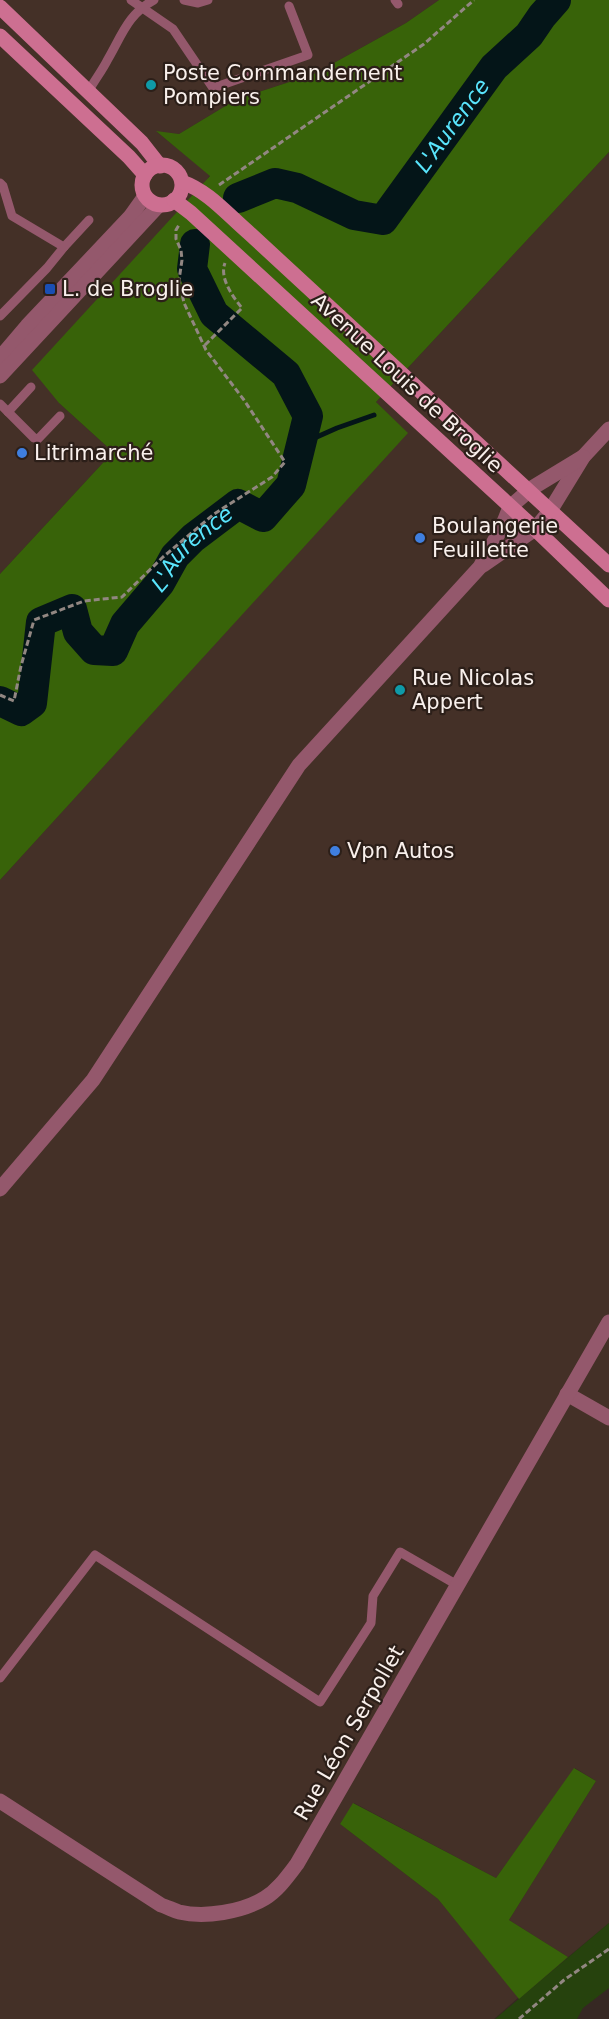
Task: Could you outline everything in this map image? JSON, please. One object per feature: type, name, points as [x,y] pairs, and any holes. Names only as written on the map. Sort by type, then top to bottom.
[{"type":"main road","points":[[0,8],[142,143],[160,166]]},
{"type":"main road","points":[[0,36],[129,156],[145,175]]},
{"type":"main road","points":[[160,166],[166,166],[176,172],[182,182],[180,194],[169,204],[159,205],[149,200],[145,196],[142,185],[149,170],[160,166]]},
{"type":"main road","name":"Avenue Louis de Broglie","points":[[182,182],[206,195],[609,565]]},
{"type":"main road","name":"Avenue Louis de Broglie","points":[[174,200],[191,213],[535,529],[609,600]]},
{"type":"street","points":[[5,359],[27,326],[130,217],[145,196]]},
{"type":"street","points":[[5,359],[159,205]]},
{"type":"street","points":[[0,1189],[93,1080],[299,765],[480,567],[535,529],[550,511],[583,457],[609,429]]},
{"type":"street","points":[[480,567],[510,507],[529,491],[583,457]]},
{"type":"street","name":"Rue Léon Serpollet","points":[[0,1801],[151,1899],[170,1908],[195,1914],[216,1912],[250,1905],[266,1897],[283,1883],[297,1864],[609,1322]]},
{"type":"street","points":[[567,1394],[609,1418]]},
{"type":"lane","points":[[131,0],[173,29],[213,88],[308,55],[289,6]]},
{"type":"lane","points":[[88,92],[108,60],[120,34],[140,8],[154,0]]},
{"type":"lane","points":[[184,0],[198,3],[208,0]]},
{"type":"lane","points":[[0,183],[12,216],[64,247]]},
{"type":"lane","points":[[0,316],[47,268],[88,220]]},
{"type":"lane","points":[[8,412],[31,387]]},
{"type":"lane","points":[[0,404],[34,438],[38,439],[60,416]]},
{"type":"lane","points":[[0,1678],[95,1555],[320,1702],[372,1623],[373,1596],[400,1552],[459,1586]]},
{"type":"path","points":[[206,195],[424,44],[474,0]]},
{"type":"path","points":[[0,695],[14,701],[34,620],[84,601],[122,597],[163,556],[214,514],[272,477],[285,462],[244,400],[206,350],[184,303],[179,280],[181,249],[176,239],[176,230],[180,222],[191,213]]},
{"type":"path","points":[[205,345],[242,308],[229,291],[223,268]]},
{"type":"path","points":[[519,2019],[564,1980],[609,1950]]},
{"type":"shaded area","points":[[0,0],[439,0],[406,23],[314,74],[237,99],[179,134],[157,132],[210,175],[59,403],[113,452],[0,574]]},
{"type":"shaded area","points":[[609,152],[609,1923],[568,1957],[509,1920],[596,1781],[575,1768],[496,1878],[354,1803],[340,1824],[438,1899],[519,1997],[494,2019],[0,2019],[0,880],[407,433],[376,402]]},
{"type":"green space","points":[[439,0],[609,0],[609,152],[376,402],[408,433],[0,880],[0,574],[113,452],[59,403],[32,370],[210,176],[156,131],[179,134],[237,99],[314,74],[406,23]]},
{"type":"green space","points":[[574,1768],[596,1781],[509,1920],[568,1957],[519,1999],[438,1899],[340,1824],[353,1803],[496,1878]]},
{"type":"green space","points":[[609,1923],[609,1988],[583,2008],[577,2019],[495,2019]]},
{"type":"waterway","name":"L'Aurence","points":[[238,198],[275,183],[297,188],[354,215],[383,220],[494,67],[529,35],[556,0]]},
{"type":"waterway","name":"L'Aurence","points":[[0,701],[21,711],[32,703],[41,622],[72,609],[78,632],[94,650],[113,651],[125,624],[160,583],[175,556],[193,538],[238,504],[263,517],[291,485],[308,416],[286,374],[214,314],[192,269],[195,244]]},
{"type":"waterway","points":[[301,444],[374,415]]},
{"type":"place","name":"Poste Commandement Pompiers","points":[[151,85]]},
{"type":"place","name":"L. de Broglie","points":[[50,289]]},
{"type":"place","name":"Litrimarché","points":[[22,453]]},
{"type":"place","name":"Boulangerie Feuillette","points":[[420,538]]},
{"type":"place","name":"Rue Nicolas Appert","points":[[400,690]]},
{"type":"place","name":"Vpn Autos","points":[[335,851]]}]
